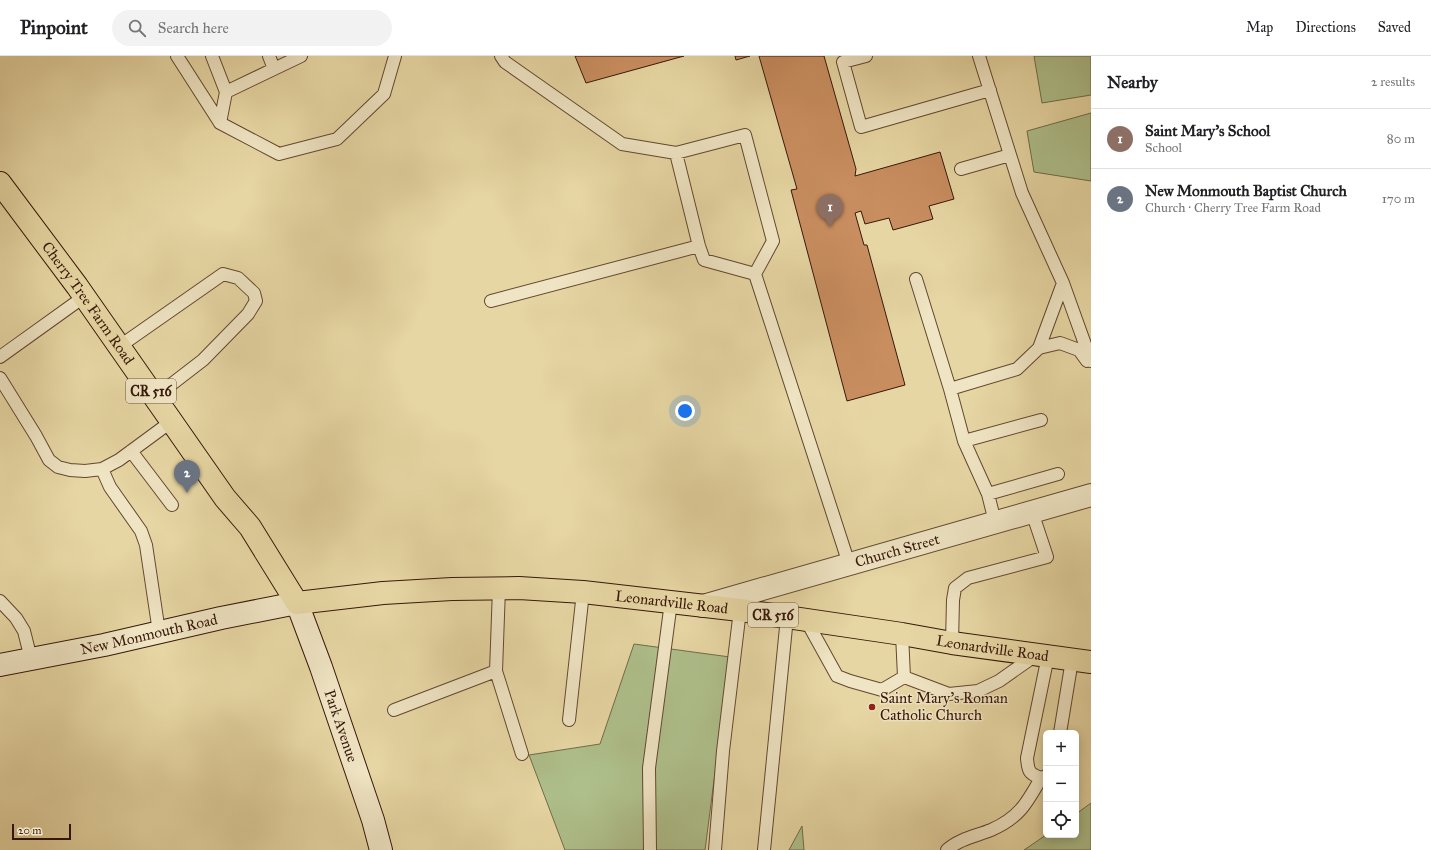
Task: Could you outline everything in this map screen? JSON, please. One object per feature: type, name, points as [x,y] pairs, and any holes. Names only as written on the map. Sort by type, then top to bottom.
[{"type":"main road","name":"Cherry Tree Farm Road","points":[[0,183],[85,296],[226,498],[250,527],[297,603]]},
{"type":"main road","name":"Leonardville Road","points":[[297,603],[382,593],[452,589],[519,588],[583,592],[740,610],[902,634],[952,643],[1081,661]]},
{"type":"street","name":"Church Street","points":[[703,606],[1091,495]]},
{"type":"street","name":"New Monmouth Road","points":[[0,665],[104,645],[297,603]]},
{"type":"street","name":"Park Avenue","points":[[297,603],[373,820],[381,850]]},
{"type":"lane","points":[[177,56],[220,123],[279,154],[337,139],[384,94],[395,56]]},
{"type":"lane","points":[[212,56],[226,92],[220,123]]},
{"type":"lane","points":[[269,56],[274,69]]},
{"type":"lane","points":[[226,92],[301,56]]},
{"type":"lane","points":[[866,56],[843,62],[861,127],[990,90]]},
{"type":"lane","points":[[979,56],[1022,193],[1063,283],[1091,361]]},
{"type":"lane","points":[[505,58],[622,144],[676,153],[745,135],[773,241],[755,274],[849,564]]},
{"type":"lane","points":[[676,153],[699,246],[704,260],[755,274]]},
{"type":"lane","points":[[961,169],[1010,155]]},
{"type":"lane","points":[[490,301],[699,246]]},
{"type":"lane","points":[[120,346],[223,274],[238,278],[254,293],[256,301],[248,314],[203,360],[155,397]]},
{"type":"lane","points":[[916,279],[950,389],[964,441],[988,494],[996,522]]},
{"type":"lane","points":[[950,389],[1016,369],[1039,348],[1063,283]]},
{"type":"lane","points":[[0,357],[85,296]]},
{"type":"lane","points":[[1039,348],[1060,343],[1079,350],[1091,367]]},
{"type":"lane","points":[[0,378],[49,460],[58,467],[84,471],[102,470],[119,460],[172,421]]},
{"type":"lane","points":[[964,441],[1041,420]]},
{"type":"lane","points":[[131,451],[172,505]]},
{"type":"lane","points":[[102,470],[110,486],[141,531],[146,545],[159,632]]},
{"type":"lane","points":[[988,494],[1058,474]]},
{"type":"lane","points":[[952,643],[953,600],[955,588],[968,578],[1047,557],[1032,512]]},
{"type":"lane","points":[[499,588],[496,671],[522,754]]},
{"type":"lane","points":[[569,720],[583,592]]},
{"type":"lane","points":[[0,601],[16,618],[24,631],[31,659]]},
{"type":"lane","points":[[650,850],[648,768],[671,602]]},
{"type":"lane","points":[[715,850],[723,751],[740,610]]},
{"type":"lane","points":[[796,618],[837,676],[882,690],[904,677]]},
{"type":"lane","points":[[764,850],[796,618]]},
{"type":"lane","points":[[902,634],[904,677]]},
{"type":"lane","points":[[904,677],[949,694],[978,691],[1042,655]]},
{"type":"lane","points":[[1042,655],[1027,758],[1028,768],[1033,775],[1043,777]]},
{"type":"lane","points":[[1061,730],[1081,661]]},
{"type":"lane","points":[[394,710],[496,671]]},
{"type":"lane","points":[[947,850],[962,840],[992,830],[1012,818],[1026,805],[1043,779]]},
{"type":"green space","points":[[1034,56],[1091,56],[1091,95],[1042,103]]},
{"type":"green space","points":[[1091,113],[1091,181],[1034,172],[1027,131]]},
{"type":"green space","points":[[634,644],[730,657],[705,850],[565,850],[529,755],[600,744]]},
{"type":"green space","points":[[1091,803],[1091,850],[1024,850],[1043,837],[1079,838],[1079,812]]},
{"type":"green space","points":[[802,826],[804,850],[789,850]]},
{"type":"building","points":[[575,56],[684,56],[586,83]]},
{"type":"building","points":[[735,56],[750,56],[736,60]]},
{"type":"building","points":[[759,56],[824,56],[856,169],[855,176],[940,152],[954,199],[929,206],[933,219],[893,230],[889,218],[865,224],[861,211],[855,213],[864,245],[867,245],[905,385],[847,401],[791,190],[797,189]]},
{"type":"place","name":"Saint Mary's School","points":[[830,227]]},
{"type":"place","name":"New Monmouth Baptist Church","points":[[187,493]]},
{"type":"place","name":"Saint Mary's Roman Catholic Church","points":[[872,707]]}]
